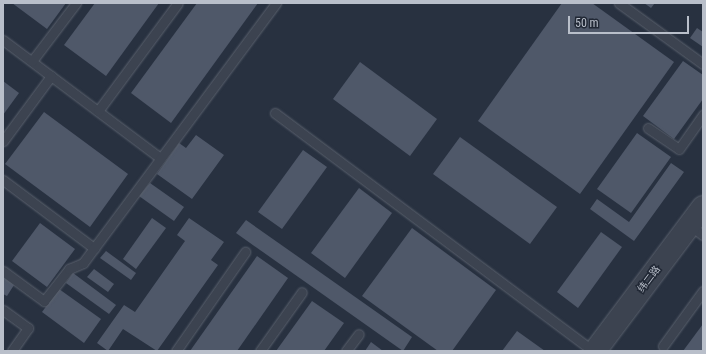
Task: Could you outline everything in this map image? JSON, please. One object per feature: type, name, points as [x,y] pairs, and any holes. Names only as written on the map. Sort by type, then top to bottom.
[{"type":"street","name":"纬二路","points":[[594,351],[696,230],[703,207]]},
{"type":"lane","points":[[32,61],[76,3]]},
{"type":"lane","points":[[98,111],[178,3]]},
{"type":"lane","points":[[3,271],[44,301],[69,269],[83,263],[276,3]]},
{"type":"lane","points":[[619,3],[703,64]]},
{"type":"lane","points":[[3,40],[160,158]]},
{"type":"lane","points":[[3,141],[51,76]]},
{"type":"lane","points":[[275,113],[594,351]]},
{"type":"lane","points":[[648,128],[679,149],[703,115]]},
{"type":"lane","points":[[3,180],[94,248]]},
{"type":"lane","points":[[176,351],[245,252]]},
{"type":"lane","points":[[663,346],[703,291]]},
{"type":"lane","points":[[260,351],[302,292]]},
{"type":"lane","points":[[3,310],[28,328],[12,351]]},
{"type":"lane","points":[[346,351],[359,334]]},
{"type":"building","points":[[12,3],[66,3],[47,29]]},
{"type":"building","points":[[95,3],[159,3],[106,76],[64,45]]},
{"type":"building","points":[[197,3],[258,3],[171,123],[131,93]]},
{"type":"building","points":[[562,3],[592,3],[674,62],[580,194],[478,121]]},
{"type":"building","points":[[644,3],[655,3],[651,8]]},
{"type":"building","points":[[697,28],[703,32],[703,47],[690,38]]},
{"type":"building","points":[[683,61],[703,75],[703,99],[674,139],[643,116]]},
{"type":"building","points":[[360,62],[437,119],[410,156],[333,99]]},
{"type":"building","points":[[3,81],[19,93],[3,115]]},
{"type":"building","points":[[44,112],[128,174],[90,227],[5,164]]},
{"type":"building","points":[[637,133],[671,157],[631,213],[597,189]]},
{"type":"building","points":[[196,135],[224,155],[192,199],[157,174],[179,143],[186,148]]},
{"type":"building","points":[[460,137],[557,207],[530,244],[433,174]]},
{"type":"building","points":[[303,150],[327,167],[282,229],[258,212]]},
{"type":"building","points":[[671,163],[684,172],[634,241],[590,209],[597,199],[629,222]]},
{"type":"building","points":[[150,183],[184,207],[174,221],[139,196]]},
{"type":"building","points":[[359,188],[392,213],[345,278],[311,253]]},
{"type":"building","points":[[152,218],[166,228],[136,269],[123,259]]},
{"type":"building","points":[[189,218],[224,242],[211,260],[218,265],[157,351],[123,329],[108,351],[97,343],[124,305],[135,312],[185,241],[177,235]]},
{"type":"building","points":[[246,220],[412,337],[403,351],[236,233]]},
{"type":"building","points":[[40,223],[75,249],[47,287],[12,261]]},
{"type":"building","points":[[412,228],[496,290],[452,351],[438,351],[362,296]]},
{"type":"building","points":[[601,232],[622,247],[578,308],[557,292]]},
{"type":"building","points":[[106,251],[136,273],[131,280],[100,258]]},
{"type":"building","points":[[257,256],[288,278],[237,351],[190,351]]},
{"type":"building","points":[[94,269],[114,284],[108,292],[87,277]]},
{"type":"building","points":[[73,273],[116,305],[109,314],[66,283]]},
{"type":"building","points":[[3,277],[14,285],[7,296],[3,294]]},
{"type":"building","points":[[59,289],[101,319],[84,343],[42,312]]},
{"type":"building","points":[[312,301],[344,323],[324,351],[276,351]]},
{"type":"building","points":[[703,324],[703,351],[683,351]]},
{"type":"building","points":[[517,331],[545,351],[502,351]]},
{"type":"building","points":[[371,342],[383,351],[365,351]]}]
